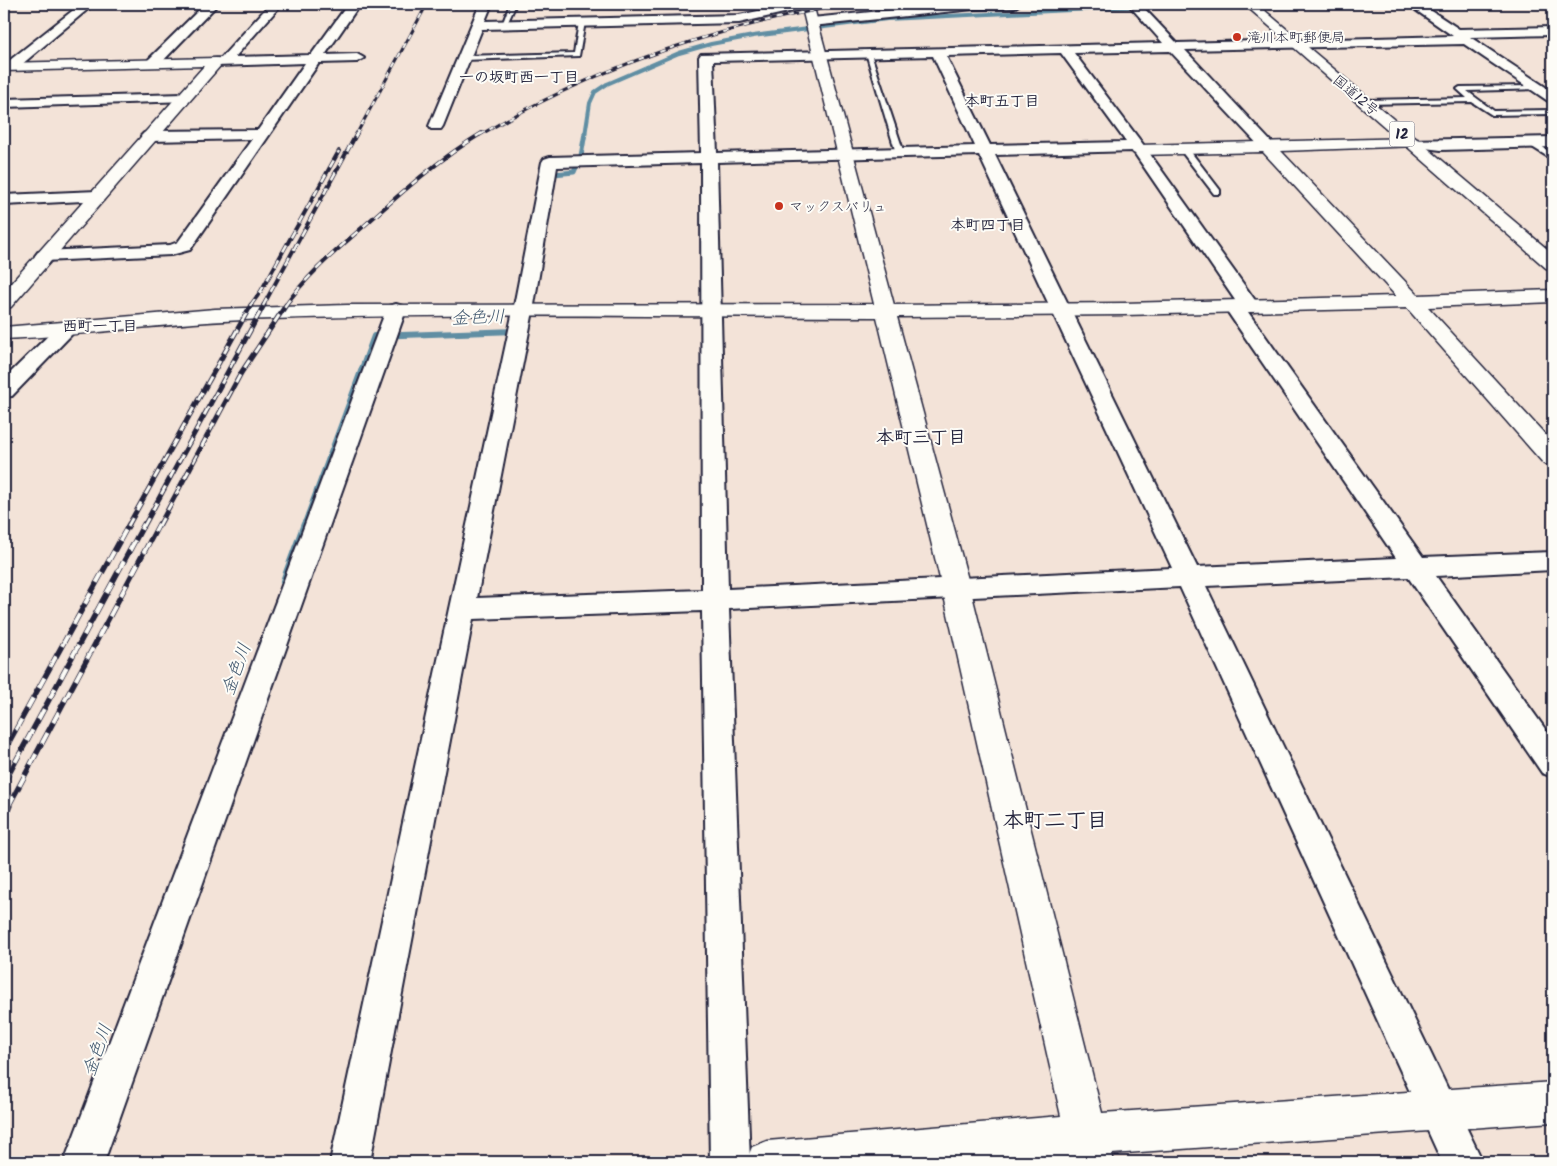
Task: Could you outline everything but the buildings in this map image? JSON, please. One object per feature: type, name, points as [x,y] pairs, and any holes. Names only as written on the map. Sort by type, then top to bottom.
[{"type":"main road","points":[[807,4],[956,587],[1089,1149]]},
{"type":"main road","name":"国道12号","points":[[1250,4],[1553,264]]},
{"type":"main road","points":[[7,67],[221,62]]},
{"type":"main road","points":[[4,302],[183,98],[221,62]]},
{"type":"main road","points":[[1138,148],[1184,149],[1413,143]]},
{"type":"main road","points":[[1268,147],[1412,301],[1553,458]]},
{"type":"main road","points":[[4,332],[66,329],[181,317],[396,310],[710,312],[1242,308],[1553,296]]},
{"type":"main road","points":[[767,1162],[1089,1149],[1438,1112],[1553,1102]]},
{"type":"street","points":[[7,67],[88,4]]},
{"type":"street","points":[[153,63],[212,4]]},
{"type":"street","points":[[221,62],[276,4]]},
{"type":"street","points":[[44,256],[171,250],[184,246],[354,4]]},
{"type":"street","points":[[436,126],[486,4]]},
{"type":"street","points":[[477,25],[582,22],[603,17],[661,16],[739,19],[807,4]]},
{"type":"street","points":[[812,22],[973,6],[1014,4]]},
{"type":"street","points":[[1134,4],[1268,147]]},
{"type":"street","points":[[1414,4],[1553,98]]},
{"type":"street","points":[[544,23],[548,10]]},
{"type":"street","points":[[730,1162],[715,600],[706,57],[1296,44],[1553,31]]},
{"type":"street","points":[[1065,49],[1138,148],[1242,308],[1416,567],[1553,764]]},
{"type":"street","points":[[938,52],[1189,577],[1462,1162]]},
{"type":"street","points":[[221,62],[357,58]]},
{"type":"street","points":[[4,103],[183,98]]},
{"type":"street","points":[[149,136],[263,134]]},
{"type":"street","points":[[1413,143],[1441,145],[1553,142]]},
{"type":"street","points":[[350,1162],[523,311],[550,162],[986,150],[1138,148]]},
{"type":"street","points":[[4,200],[97,196]]},
{"type":"street","points":[[84,1162],[396,310]]},
{"type":"street","points":[[4,391],[66,329]]},
{"type":"street","points":[[461,609],[715,600],[956,587],[1553,561]]},
{"type":"lane","points":[[504,24],[513,4]]},
{"type":"lane","points":[[463,58],[577,55],[582,22]]},
{"type":"lane","points":[[868,54],[900,153]]},
{"type":"lane","points":[[1538,88],[1460,89],[1492,113],[1553,112]]},
{"type":"lane","points":[[1365,102],[1474,100]]},
{"type":"lane","points":[[1532,143],[1553,158]]},
{"type":"lane","points":[[1184,149],[1217,192]]},
{"type":"waterway","name":"金色川","points":[[585,135],[590,103],[595,92],[607,84],[679,53],[711,44],[753,36],[887,19],[1152,6],[1257,4]]},
{"type":"waterway","name":"金色川","points":[[553,182],[554,174],[574,172],[581,156],[585,133]]},
{"type":"waterway","name":"金色川","points":[[304,526],[374,336],[519,331]]},
{"type":"waterway","name":"金色川","points":[[284,581],[305,524]]},
{"type":"railway","points":[[356,135],[427,4]]},
{"type":"railway","points":[[480,135],[568,89],[658,52],[752,24],[849,4]]},
{"type":"railway","points":[[263,306],[357,133]]},
{"type":"railway","points":[[285,306],[323,263],[393,200],[421,176],[482,133]]},
{"type":"railway","points":[[250,306],[261,291],[339,151]]},
{"type":"railway","points":[[128,526],[251,305]]},
{"type":"railway","points":[[144,526],[264,305]]},
{"type":"railway","points":[[159,526],[241,373],[286,305]]},
{"type":"railway","points":[[4,751],[129,524]]},
{"type":"railway","points":[[4,783],[144,524]]},
{"type":"railway","points":[[8,807],[159,524]]},
{"type":"railway","points":[[4,815],[9,806]]},
{"type":"place","name":"滝川本町郵便局","points":[[1237,37]]},
{"type":"place","name":"マックスバリュ","points":[[779,206]]},
{"type":"district","name":"一の坂町西一丁目","points":[[519,77]]},
{"type":"district","name":"本町五丁目","points":[[1002,101]]},
{"type":"district","name":"本町四丁目","points":[[988,225]]},
{"type":"district","name":"西町一丁目","points":[[100,326]]},
{"type":"district","name":"本町三丁目","points":[[921,437]]},
{"type":"district","name":"本町二丁目","points":[[1055,820]]}]
